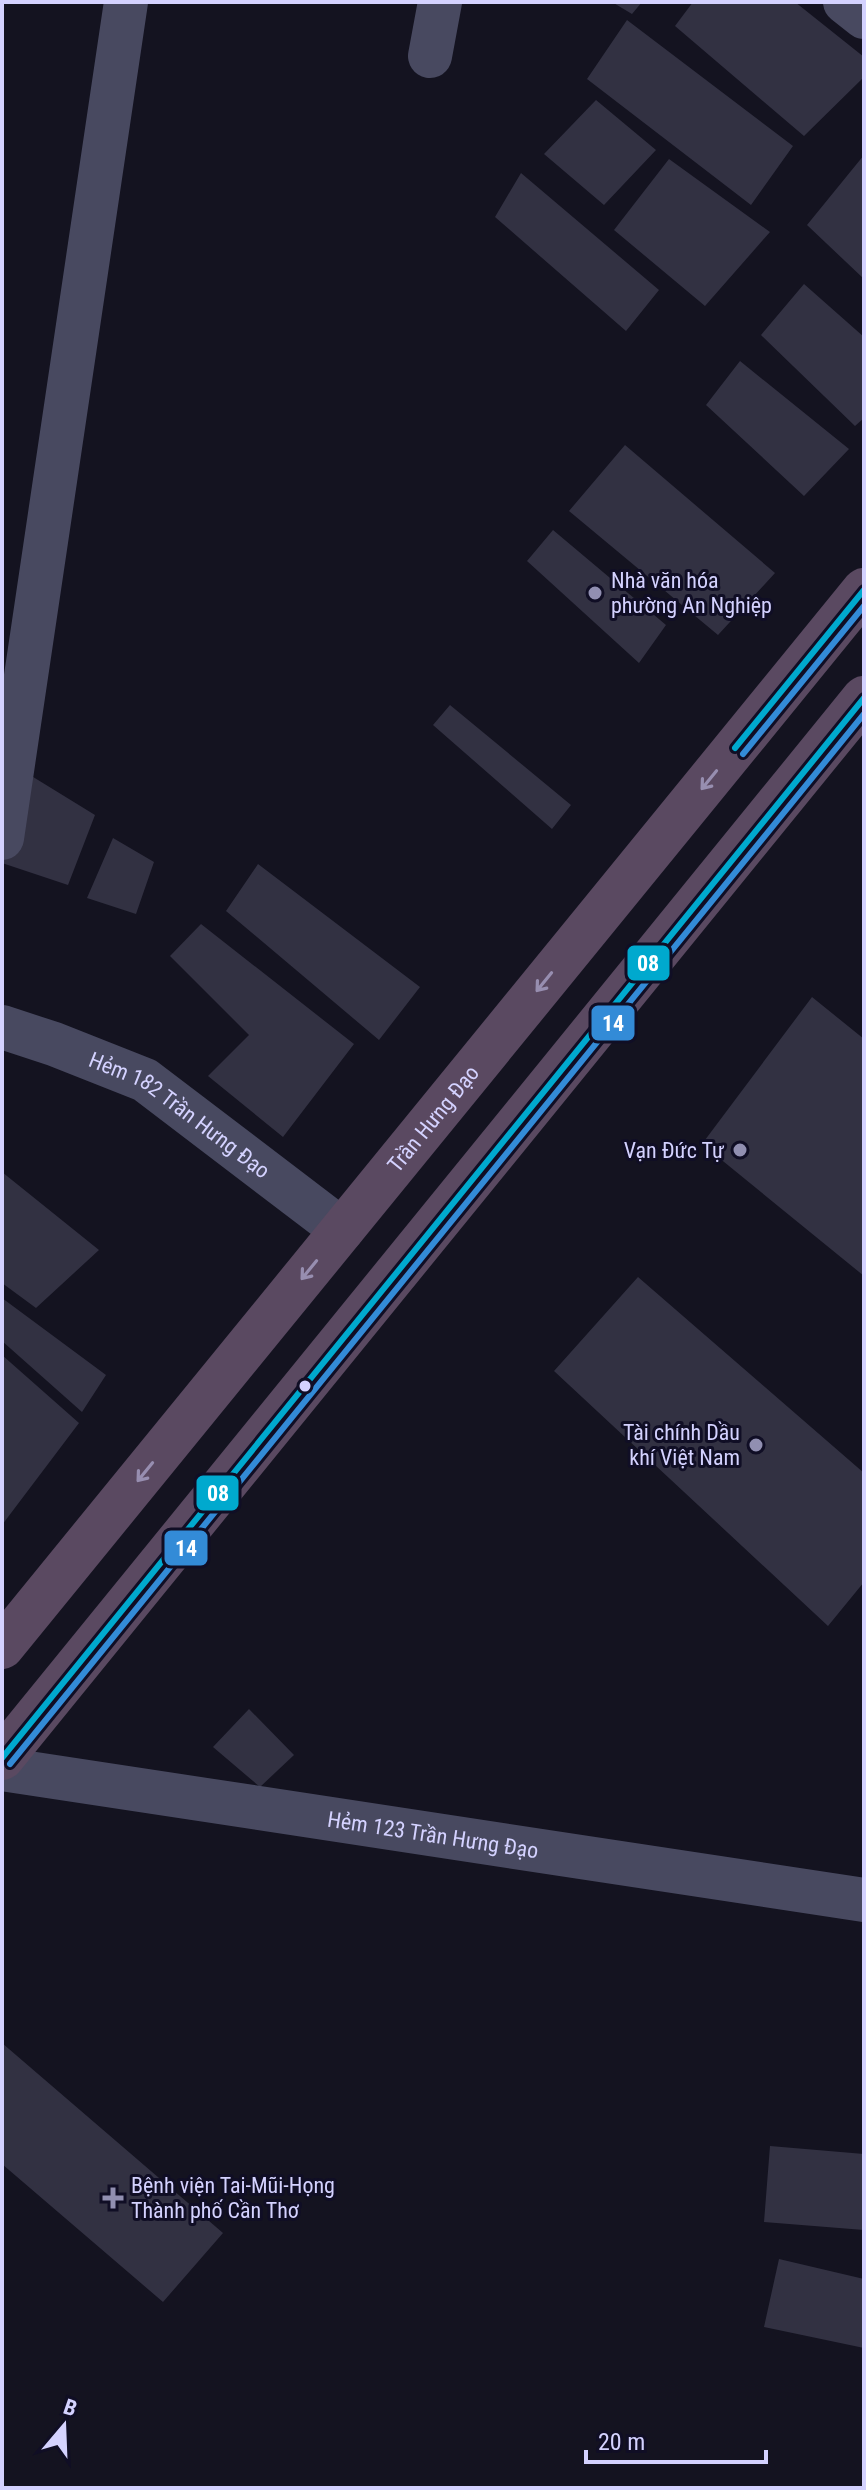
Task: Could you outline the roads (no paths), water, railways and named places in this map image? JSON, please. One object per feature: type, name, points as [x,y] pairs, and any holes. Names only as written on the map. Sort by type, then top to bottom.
[{"type":"highway","name":"Trần Hưng Đạo","points":[[2,1647],[864,590]]},
{"type":"highway","points":[[2,1758],[864,698]]},
{"type":"street","points":[[2,838],[126,2]]},
{"type":"street","points":[[430,56],[440,2]]},
{"type":"street","points":[[845,2],[864,17]]},
{"type":"street","name":"Hẻm 182 Trần Hưng Đạo","points":[[2,1027],[145,1080],[342,1230]]},
{"type":"street","name":"Hẻm 123 Trần Hưng Đạo","points":[[2,1769],[864,1900]]},
{"type":"place","name":"Nhà văn hóa phường An Nghiệp","points":[[595,593]]},
{"type":"place","name":"Vạn Đức Tự","points":[[740,1150]]},
{"type":"place","name":"Tài chính Dầu khí Việt Nam","points":[[756,1445]]},
{"type":"place","name":"Bệnh viện Tai-Mũi-Họng Thành phố Cần Thơ","points":[[113,2198]]}]
